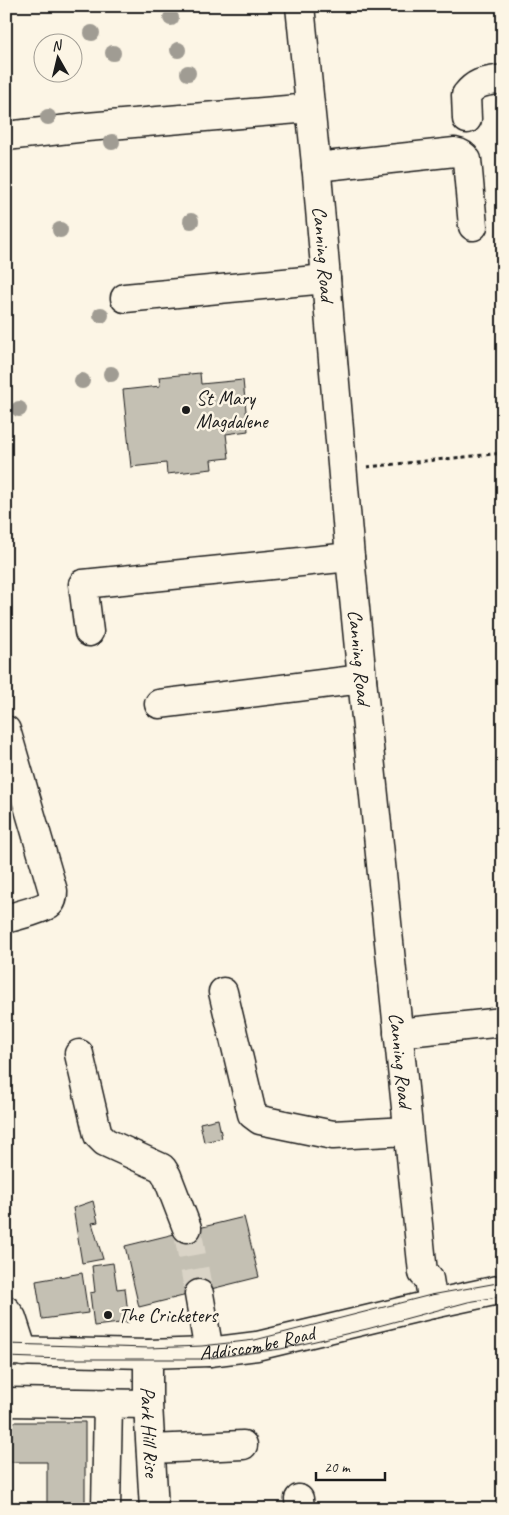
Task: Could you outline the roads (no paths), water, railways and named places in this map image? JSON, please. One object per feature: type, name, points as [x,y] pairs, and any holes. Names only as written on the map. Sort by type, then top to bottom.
[{"type":"street","name":"Canning Road","points":[[300,6],[350,557],[398,1033],[423,1272],[429,1279],[433,1304]]},
{"type":"street","points":[[468,119],[466,96],[473,87],[481,82],[503,80]]},
{"type":"street","points":[[6,136],[87,127],[310,108]]},
{"type":"street","points":[[316,167],[460,153],[467,160],[474,226]]},
{"type":"street","points":[[125,298],[326,279]]},
{"type":"street","points":[[89,632],[83,584],[350,557]]},
{"type":"street","points":[[159,704],[362,679]]},
{"type":"street","points":[[6,730],[53,891],[50,903],[52,915],[6,918]]},
{"type":"street","points":[[223,992],[252,1114],[260,1120],[333,1135],[408,1130]]},
{"type":"street","points":[[398,1033],[503,1022]]},
{"type":"street","points":[[79,1054],[98,1135],[105,1142],[162,1168],[167,1176],[187,1228]]},
{"type":"street","name":"Addiscombe Road","points":[[14,1351],[148,1354],[209,1352],[257,1346],[503,1289]]},
{"type":"street","points":[[200,1294],[209,1352]]},
{"type":"street","points":[[6,1310],[12,1318],[14,1351]]},
{"type":"street","name":"Park Hill Rise","points":[[148,1354],[148,1404],[154,1509]]},
{"type":"street","points":[[6,1402],[148,1404]]},
{"type":"street","points":[[106,1509],[108,1403]]},
{"type":"street","points":[[150,1449],[242,1445]]},
{"type":"tunnel","points":[[187,1228],[199,1294]]},
{"type":"tram line","points":[[6,1344],[149,1348],[202,1346],[255,1340],[431,1295],[503,1282]]},
{"type":"tram line","points":[[6,1357],[202,1359],[281,1349],[367,1329],[468,1302],[503,1296]]},
{"type":"place","name":"St Mary Magdalene","points":[[186,410]]},
{"type":"place","name":"The Cricketers","points":[[108,1315]]}]
